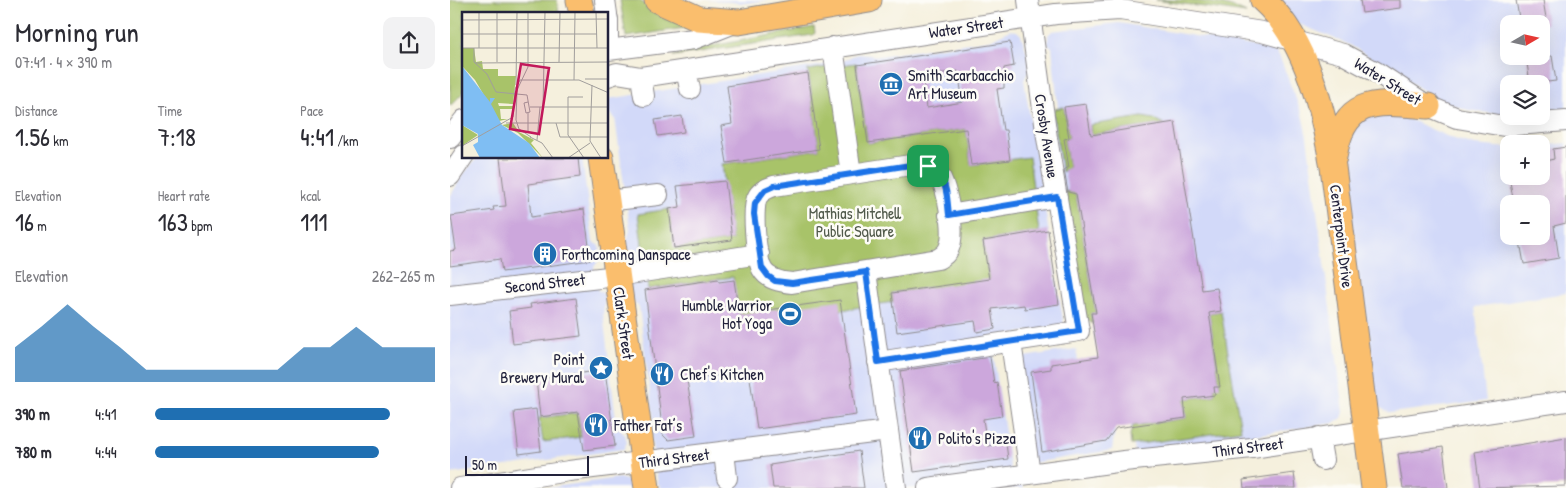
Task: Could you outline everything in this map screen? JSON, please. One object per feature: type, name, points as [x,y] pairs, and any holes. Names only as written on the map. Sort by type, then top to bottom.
[{"type":"main road","points":[[657,0],[699,19],[738,22],[869,0]]},
{"type":"main road","name":"Centerpoint Drive","points":[[1264,0],[1280,17],[1293,39],[1320,101],[1333,167],[1374,488]]},
{"type":"main road","points":[[1333,167],[1339,133],[1344,124],[1360,109],[1384,102],[1428,106]]},
{"type":"main road","name":"Clark Street","points":[[601,159],[647,488]]},
{"type":"street","name":"Water Street","points":[[609,76],[617,73],[642,87],[688,80],[833,47],[1029,9],[1120,10],[1262,32],[1343,54],[1360,62],[1428,106]]},
{"type":"street","name":"Crosby Avenue","points":[[1011,342],[1079,331],[1029,9]]},
{"type":"street","points":[[609,50],[694,39],[738,22]]},
{"type":"street","points":[[833,47],[851,174]]},
{"type":"street","points":[[1428,106],[1471,122],[1504,126],[1566,121]]},
{"type":"street","points":[[450,138],[462,123]]},
{"type":"street","points":[[450,176],[462,158]]},
{"type":"street","points":[[917,164],[936,170],[942,177],[946,188],[949,215],[952,236],[950,247],[946,254],[938,259],[792,283],[783,282],[768,276],[762,268],[754,214],[755,203],[765,190],[917,164]]},
{"type":"street","points":[[607,202],[658,195]]},
{"type":"street","points":[[949,215],[1057,197]]},
{"type":"street","name":"Second Street","points":[[450,295],[617,276],[760,254]]},
{"type":"street","points":[[866,272],[896,488]]},
{"type":"street","points":[[878,362],[1011,342],[1030,474]]},
{"type":"street","name":"Third Street","points":[[928,488],[1252,448],[1566,401]]},
{"type":"street","name":"Third Street","points":[[460,488],[540,482],[733,446],[888,431]]},
{"type":"street","points":[[1319,437],[1323,460]]},
{"type":"street","points":[[727,478],[733,446]]},
{"type":"shaded area","points":[[706,0],[768,0],[745,3]]},
{"type":"shaded area","points":[[1272,0],[1566,0],[1566,112],[1550,114],[1550,75],[1500,75],[1500,115],[1468,110],[1439,100],[1350,45],[1294,22]]},
{"type":"shaded area","points":[[1119,23],[1271,49],[1280,58],[1302,114],[1307,137],[1344,412],[1342,418],[1334,423],[1135,453],[1131,426],[1105,346],[1096,347],[1092,320],[1083,321],[1050,110],[1058,108],[1052,47],[1048,45],[1048,35],[1052,31]]},
{"type":"shaded area","points":[[1010,30],[1017,31],[1021,35],[1027,53],[1029,70],[1024,80],[1064,326],[991,337],[1011,473],[1024,488],[661,488],[658,484],[650,432],[654,423],[639,307],[631,299],[625,248],[630,229],[615,118],[609,113],[609,99],[842,62],[859,54],[879,56],[990,40]]},
{"type":"shaded area","points":[[1397,114],[1451,138],[1475,145],[1500,147],[1500,185],[1550,185],[1550,145],[1566,143],[1566,293],[1475,307],[1486,401],[1390,413],[1377,406],[1373,399],[1342,157],[1354,126],[1364,118]]},
{"type":"shaded area","points":[[476,159],[582,159],[593,242],[599,246],[602,256],[594,267],[598,291],[601,291],[605,297],[603,314],[617,427],[625,435],[627,442],[624,449],[450,474],[450,197],[462,176]]},
{"type":"shaded area","points":[[1076,349],[1078,360],[1097,357],[1105,362],[1115,429],[1112,450],[1026,464],[1011,359]]},
{"type":"shaded area","points":[[619,478],[630,481],[634,488],[546,488]]},
{"type":"green space","points":[[450,0],[557,0],[559,12],[462,12],[462,94],[450,106]]},
{"type":"green space","points":[[620,0],[639,0],[661,16],[691,27],[626,37]]},
{"type":"green space","points":[[1156,0],[1215,3],[1246,13]]},
{"type":"green space","points":[[814,27],[815,33],[813,35],[673,56],[696,49]]},
{"type":"green space","name":"Mathias Mitchell Public Square","points":[[856,63],[868,143],[966,129],[971,165],[1029,157],[1039,232],[983,241],[989,280],[892,293],[893,302],[841,310],[739,315],[733,277],[648,289],[638,214],[669,209],[675,248],[732,240],[722,164],[819,149],[808,70]]},
{"type":"green space","points":[[1064,107],[1069,138],[1064,139],[1069,167],[1062,172],[1053,112],[1055,109]]},
{"type":"green space","points":[[1142,117],[1154,119],[1164,124],[1091,135],[1090,125]]},
{"type":"green space","points":[[1065,191],[1076,194],[1096,313],[1091,313],[1093,324],[1086,319]]},
{"type":"green space","points":[[1221,311],[1241,430],[1131,445],[1130,435],[1133,426],[1186,418],[1184,399],[1215,395],[1214,387],[1220,386],[1209,313]]},
{"type":"green space","points":[[578,413],[581,437],[543,442],[539,418]]},
{"type":"building","points":[[1360,0],[1400,0],[1400,8],[1362,13]]},
{"type":"building","points":[[1516,0],[1543,0],[1546,15],[1518,15]]},
{"type":"building","points":[[1010,42],[1014,66],[1004,68],[1004,88],[997,89],[1010,160],[971,165],[966,129],[868,143],[857,65]],"holes":[[[958,71],[963,102],[927,108],[922,76]]]},
{"type":"building","points":[[1550,56],[1552,56],[1556,81],[1550,82],[1550,75],[1529,75],[1527,65],[1550,65]]},
{"type":"building","points":[[808,73],[819,149],[727,163],[721,126],[732,124],[727,86]]},
{"type":"building","points":[[1086,104],[1091,135],[1175,122],[1202,290],[1217,288],[1221,311],[1209,313],[1220,387],[1214,387],[1215,395],[1184,399],[1186,418],[1116,428],[1106,441],[1042,452],[1031,372],[1051,369],[1051,364],[1098,357],[1091,313],[1096,313],[1076,194],[1068,192],[1064,170],[1069,167],[1064,139],[1069,138],[1064,107]]},
{"type":"building","points":[[682,116],[684,132],[658,136],[655,120]]},
{"type":"building","points":[[1566,147],[1566,223],[1554,226],[1559,258],[1524,264],[1521,245],[1550,245],[1550,195],[1512,195],[1511,185],[1550,185],[1550,160],[1554,159],[1553,149]]},
{"type":"building","points":[[500,159],[578,159],[580,177],[528,184],[531,217],[584,209],[591,260],[502,272],[500,259],[450,266],[450,251],[456,250],[451,216],[494,210],[493,207],[506,206]]},
{"type":"building","points":[[725,181],[732,240],[674,248],[669,209],[680,207],[677,186]]},
{"type":"building","points":[[1048,230],[1059,304],[1025,309],[1024,305],[992,309],[995,329],[977,332],[975,321],[897,332],[892,293],[989,279],[983,241]]},
{"type":"building","points":[[718,279],[719,282],[734,280],[739,314],[840,300],[856,415],[757,429],[749,371],[687,380],[696,436],[668,440],[663,435],[645,290]]},
{"type":"building","points":[[576,298],[581,336],[513,344],[509,311],[531,308],[530,304]]},
{"type":"building","points":[[990,357],[994,383],[997,382],[1002,416],[983,419],[987,446],[1006,443],[1008,459],[914,472],[900,371]]},
{"type":"building","points":[[605,370],[615,446],[584,450],[578,412],[540,417],[536,379]]},
{"type":"building","points":[[536,409],[541,451],[519,454],[514,412]]},
{"type":"building","points":[[1566,437],[1566,486],[1480,488],[1475,452]]},
{"type":"building","points":[[1443,447],[1448,488],[1403,488],[1398,454]]},
{"type":"building","points":[[859,451],[864,488],[773,488],[770,465]]},
{"type":"building","points":[[1294,473],[1296,488],[1244,488],[1243,480]]},
{"type":"place","name":"Smith Scarbacchio Art Museum","points":[[891,84]]},
{"type":"place","name":"Forthcoming Danspace","points":[[545,254]]},
{"type":"place","name":"Humble Warrior Hot Yoga","points":[[790,314]]},
{"type":"place","name":"Point Brewery Mural","points":[[601,368]]},
{"type":"place","name":"Chef's Kitchen","points":[[662,374]]},
{"type":"place","name":"Father Fat’s","points":[[596,425]]},
{"type":"place","name":"Polito's Pizza","points":[[920,438]]},
{"type":"route","points":[[917,164],[928,166],[936,170],[942,177],[946,188],[949,215],[1057,197],[1079,331],[878,362],[866,272],[792,283],[775,281],[762,268],[754,214],[758,195],[765,190],[774,186],[917,164]]}]
